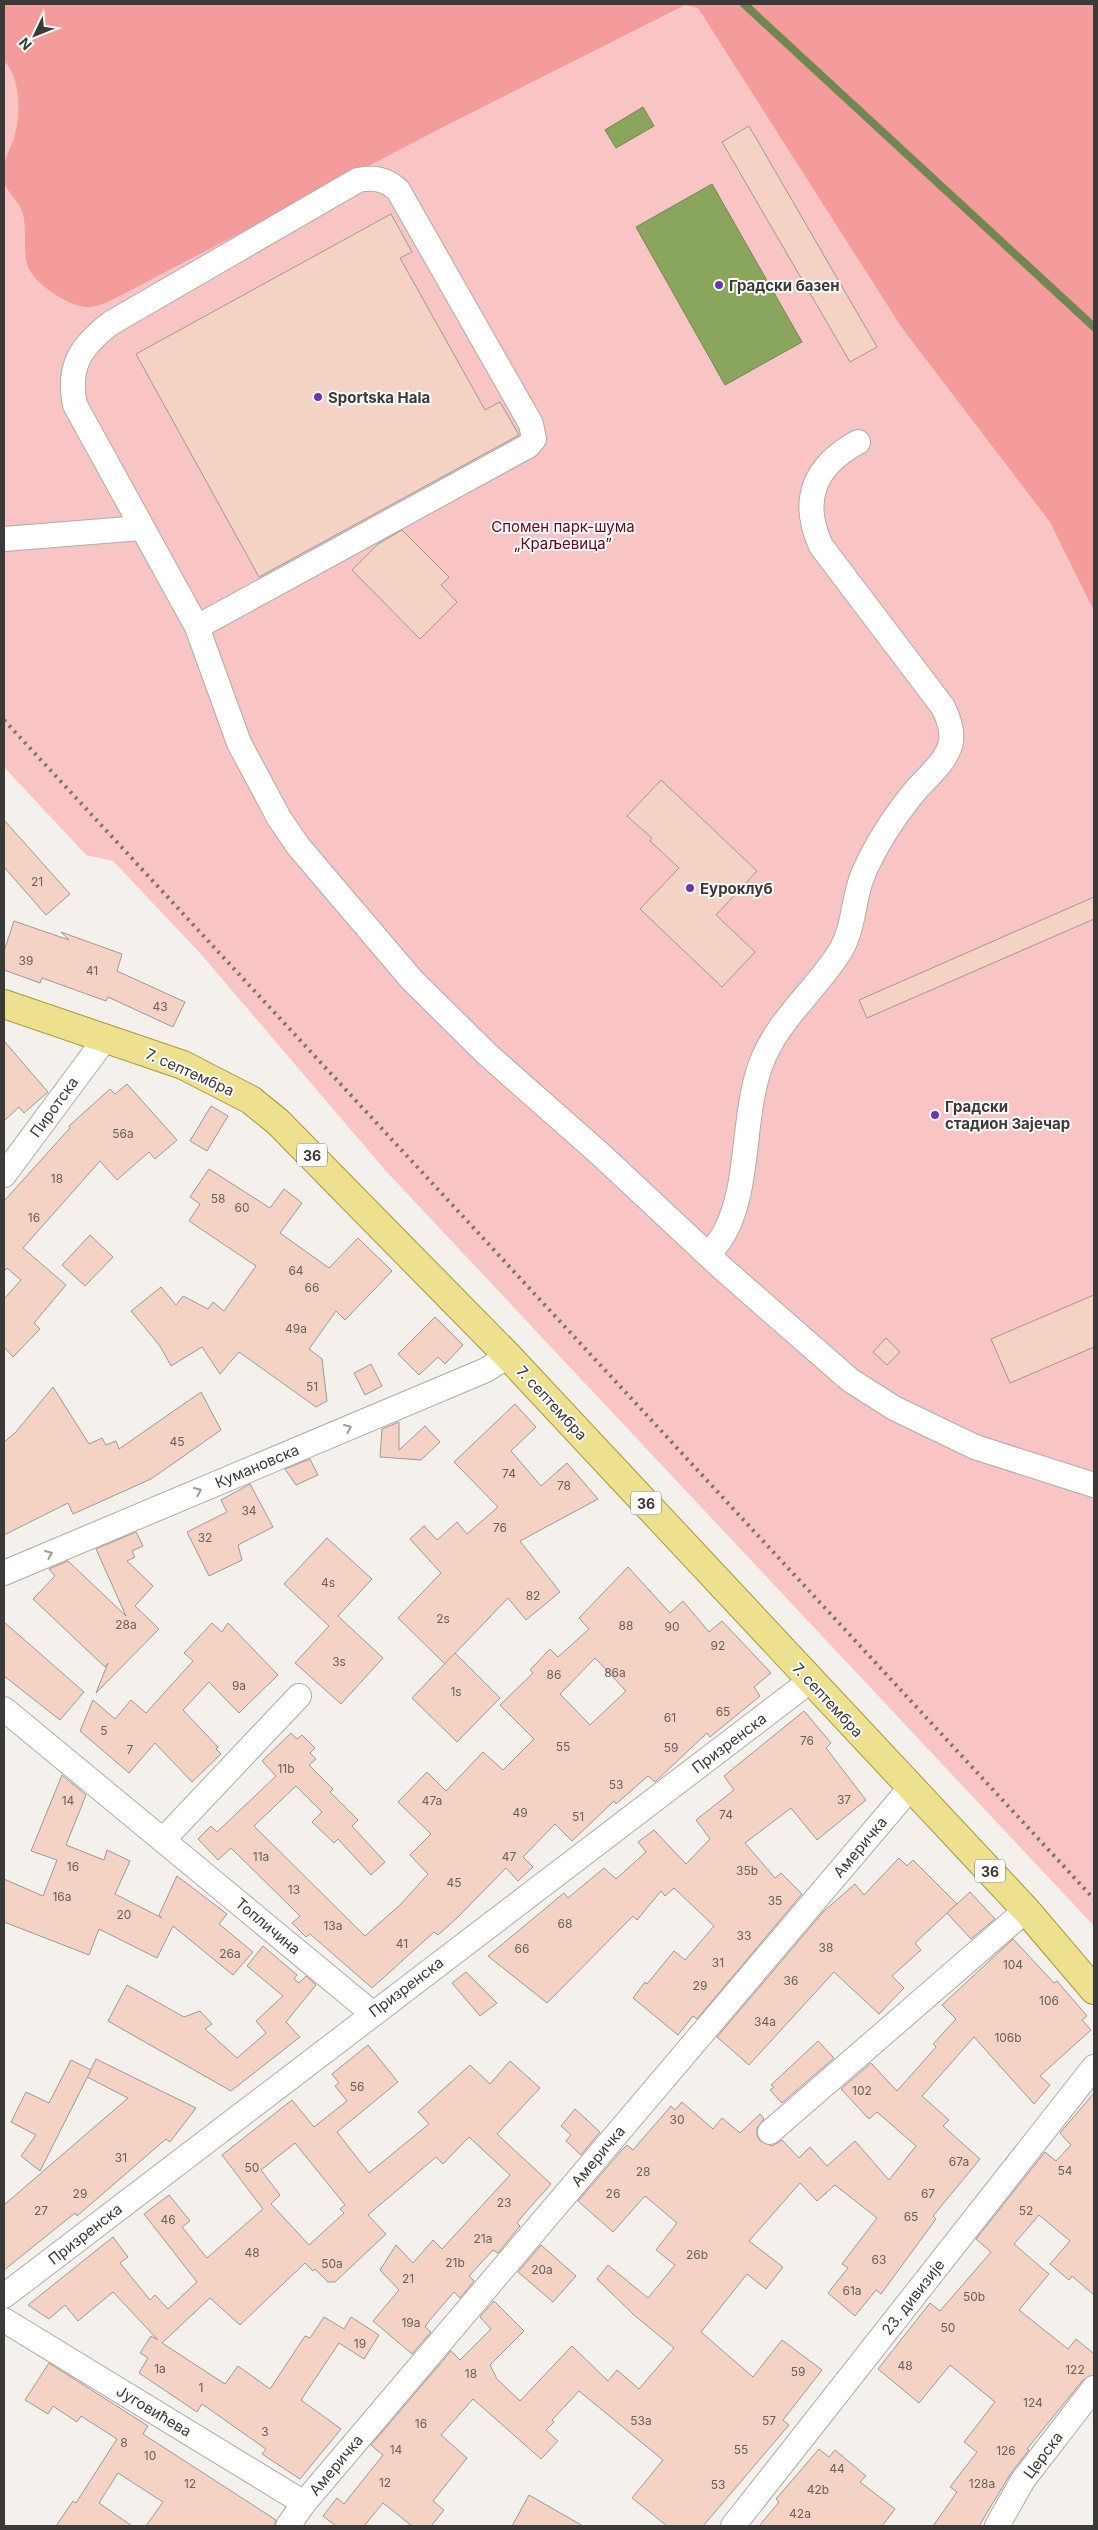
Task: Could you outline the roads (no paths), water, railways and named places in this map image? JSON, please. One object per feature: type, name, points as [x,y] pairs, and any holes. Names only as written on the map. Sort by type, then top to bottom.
[{"type":"main road","name":"7. септембра","points":[[4,1004],[183,1065],[251,1100],[278,1122],[508,1356],[1026,1910],[1094,1990]]},
{"type":"street","points":[[197,627],[528,446],[534,439],[531,424],[398,190],[392,185],[373,178],[358,180],[111,323],[92,338],[82,352],[71,377],[75,405],[197,627],[239,743],[279,818],[298,846],[412,980],[488,1055],[850,1380],[875,1397],[975,1447],[1094,1485]]},
{"type":"street","points":[[709,1255],[726,1230],[735,1205],[753,1091],[761,1062],[780,1030],[841,949],[850,929],[858,887],[872,853],[896,815],[943,760],[950,746],[952,732],[943,707],[821,546],[813,527],[810,507],[816,485],[826,466],[842,451],[858,442]]},
{"type":"street","points":[[4,539],[142,528]]},
{"type":"street","name":"Пиротска","points":[[4,1175],[105,1038]]},
{"type":"street","name":"Кумановска","points":[[4,1573],[486,1370],[508,1356]]},
{"type":"street","name":"Призренска","points":[[4,2296],[372,2013],[810,1681]]},
{"type":"street","points":[[163,1840],[299,1696]]},
{"type":"street","name":"Топличина","points":[[4,1709],[372,2013]]},
{"type":"street","name":"Америчка","points":[[288,2526],[304,2503],[911,1787]]},
{"type":"street","points":[[770,2132],[1026,1910]]},
{"type":"street","name":"23. дивизије","points":[[733,2526],[1094,2067]]},
{"type":"street","name":"Југовићева","points":[[4,2320],[304,2503]]},
{"type":"street","name":"Церска","points":[[997,2526],[1023,2480],[1094,2388]]},
{"type":"waterway","points":[[744,4],[1094,327]]},
{"type":"railway","points":[[4,720],[1094,1899]]},
{"type":"place","name":"Градски базен","points":[[719,285]]},
{"type":"place","name":"Sportska Hala","points":[[318,397]]},
{"type":"place","name":"Еуроклуб","points":[[690,888]]},
{"type":"place","name":"Градски стадион Зајечар","points":[[935,1115]]},
{"type":"park label","name":"Спомен парк-шума „Краљевица”","points":[[563,534]]}]
